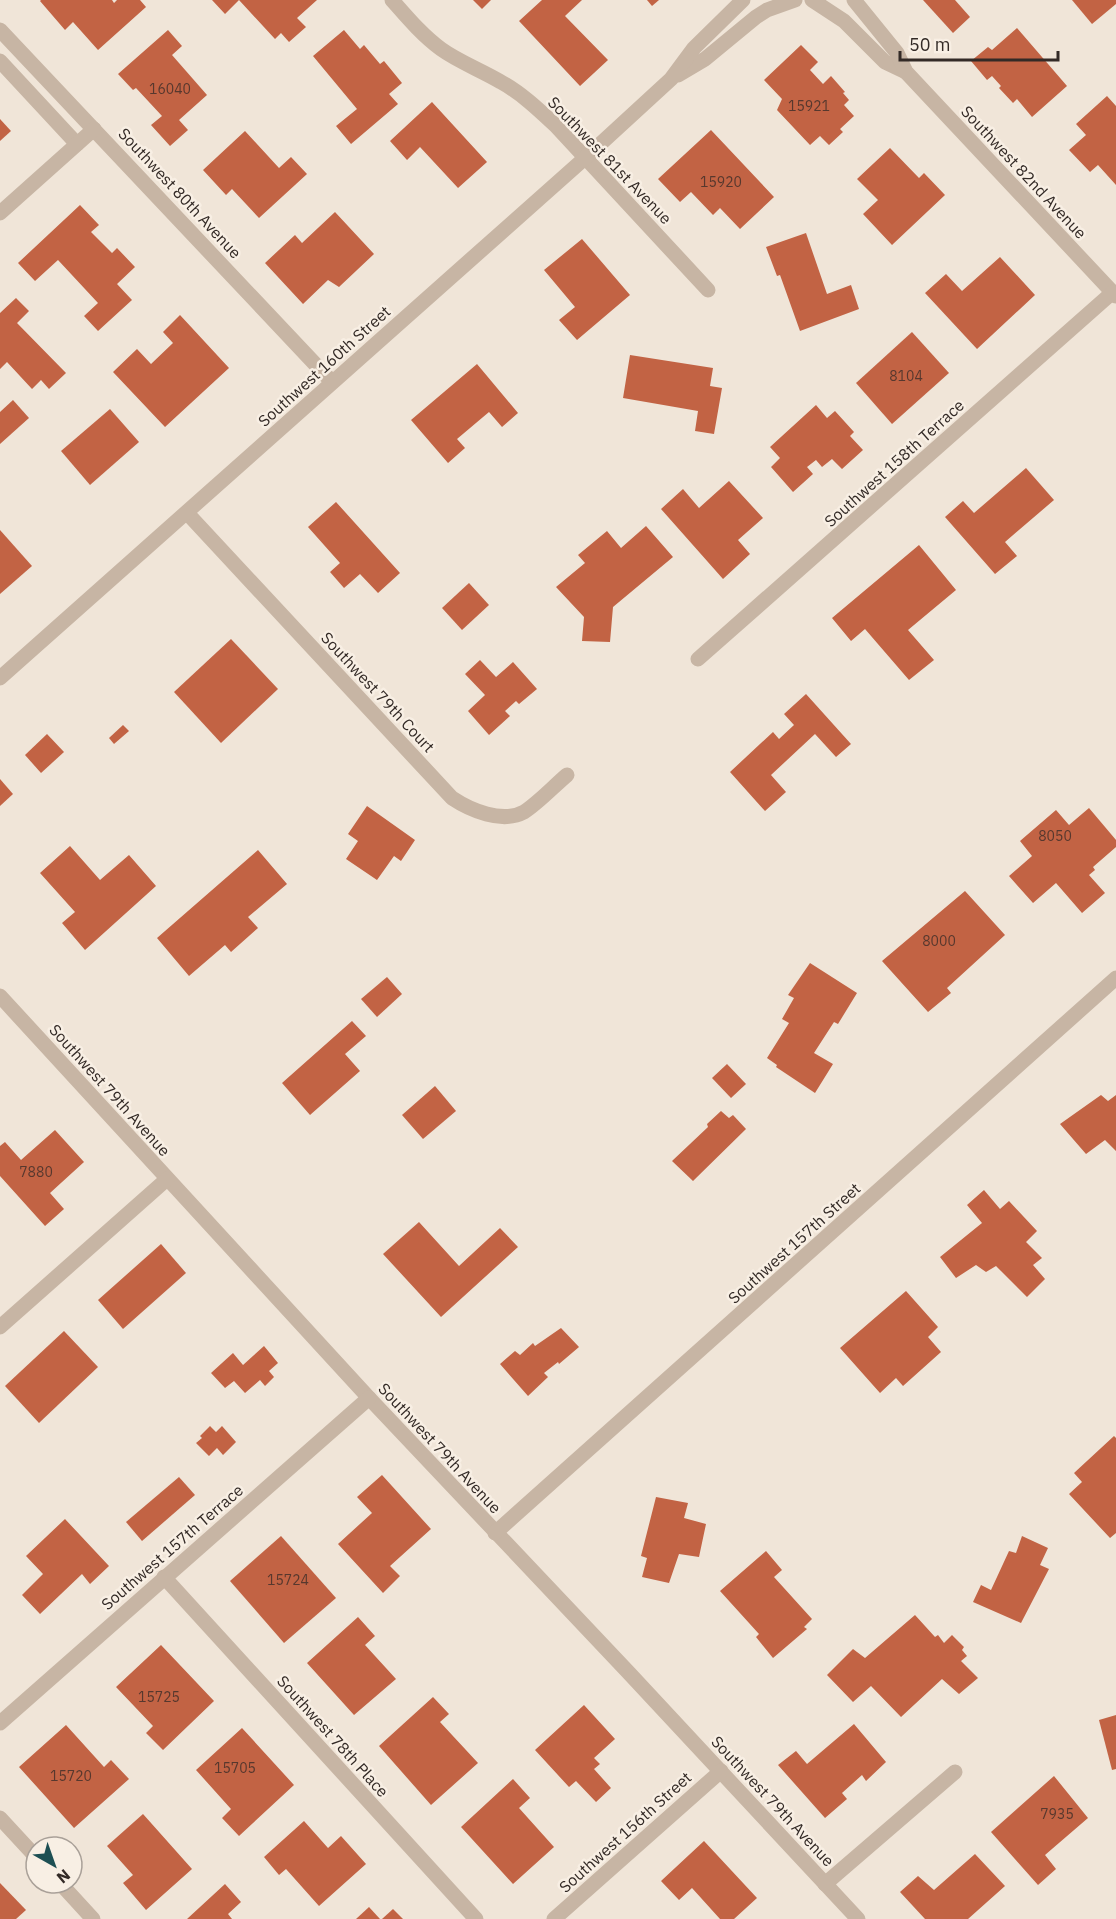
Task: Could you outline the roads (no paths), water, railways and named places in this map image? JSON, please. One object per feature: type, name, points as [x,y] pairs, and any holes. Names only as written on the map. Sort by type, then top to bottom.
[{"type":"street","name":"Southwest 81st Avenue","points":[[392,0],[440,49],[522,95],[555,125],[708,290]]},
{"type":"street","name":"Southwest 160th Street","points":[[0,678],[585,158],[671,79],[694,48],[743,0]]},
{"type":"street","name":"Southwest 160th Street","points":[[671,79],[705,58],[756,17],[767,10],[795,0]]},
{"type":"street","name":"Southwest 82nd Avenue","points":[[812,0],[844,21],[885,62],[906,72]]},
{"type":"street","name":"Southwest 82nd Avenue","points":[[854,0],[897,53],[906,72],[1114,294]]},
{"type":"street","name":"Southwest 80th Avenue","points":[[0,30],[332,382]]},
{"type":"street","points":[[0,61],[77,144]]},
{"type":"street","points":[[0,213],[94,129]]},
{"type":"street","name":"Southwest 158th Terrace","points":[[698,660],[1114,294]]},
{"type":"street","name":"Southwest 79th Court","points":[[187,513],[452,798],[466,807],[485,813],[508,816],[523,812],[567,775]]},
{"type":"street","name":"Southwest 157th Street","points":[[495,1533],[1116,978]]},
{"type":"street","name":"Southwest 79th Avenue","points":[[0,996],[369,1398],[858,1919]]},
{"type":"street","points":[[0,1327],[167,1179]]},
{"type":"street","name":"Southwest 157th Terrace","points":[[0,1724],[369,1398]]},
{"type":"street","name":"Southwest 78th Place","points":[[164,1577],[476,1919]]},
{"type":"street","name":"Southwest 156th Street","points":[[554,1919],[721,1771]]},
{"type":"street","points":[[825,1884],[955,1772]]},
{"type":"street","points":[[0,1818],[24,1844]]},
{"type":"street","points":[[71,1895],[93,1919]]}]
